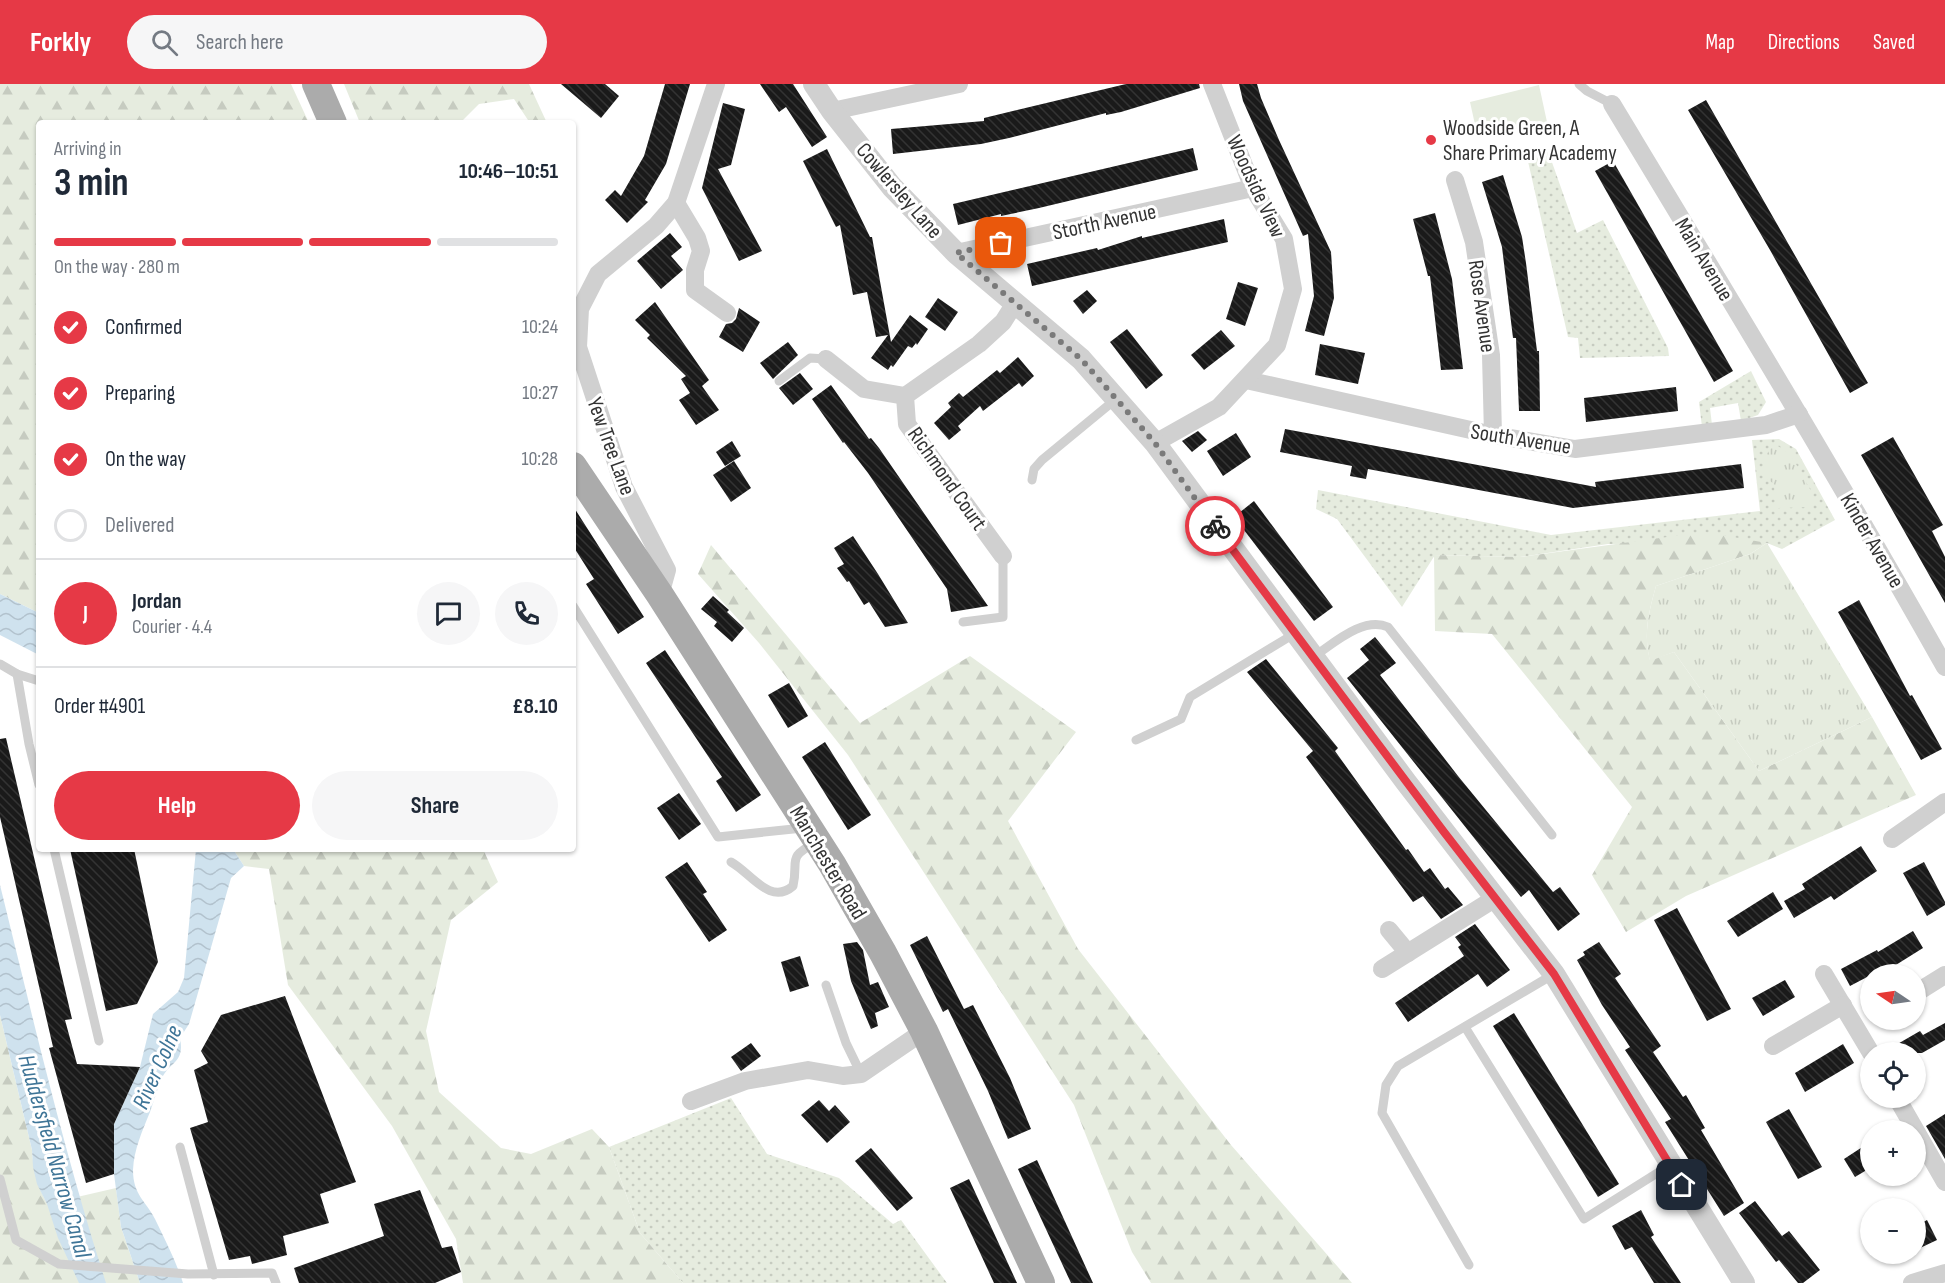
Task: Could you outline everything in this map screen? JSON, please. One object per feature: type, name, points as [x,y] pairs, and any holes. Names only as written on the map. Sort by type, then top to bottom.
[{"type":"main road","points":[[316,84],[332,120]]},
{"type":"main road","name":"Manchester Road","points":[[576,470],[660,595],[813,834],[883,952],[924,1031],[1041,1283]]},
{"type":"street","name":"Yew Tree Lane","points":[[660,595],[667,570],[624,487],[578,347],[580,309],[598,274],[656,226],[676,202],[716,84]]},
{"type":"street","name":"Cowlersley Lane","points":[[814,84],[832,111],[892,187],[956,253],[1081,359],[1155,443],[1494,899],[1554,974],[1744,1283]]},
{"type":"street","points":[[832,111],[959,84]]},
{"type":"street","name":"Woodside View","points":[[1155,443],[1219,407],[1278,345],[1293,289],[1284,239],[1253,188],[1212,84]]},
{"type":"street","name":"Main Avenue","points":[[1612,104],[1799,414]]},
{"type":"street","name":"Rose Avenue","points":[[1455,180],[1474,242],[1491,355],[1493,435]]},
{"type":"street","name":"Storth Avenue","points":[[956,253],[1253,188]]},
{"type":"street","points":[[676,202],[697,238],[701,251],[695,270],[695,290],[727,314]]},
{"type":"street","name":"Richmond Court","points":[[825,359],[864,389],[905,396],[979,344],[1002,322],[1015,303]]},
{"type":"street","name":"South Avenue","points":[[1246,380],[1493,435],[1575,449],[1766,425],[1799,414]]},
{"type":"street","name":"Richmond Court","points":[[905,396],[907,424],[1003,556]]},
{"type":"street","name":"Kinder Avenue","points":[[1799,414],[1945,667]]},
{"type":"street","points":[[1892,839],[1945,802]]},
{"type":"street","points":[[1382,969],[1494,899]]},
{"type":"street","points":[[1389,930],[1408,952]]},
{"type":"street","points":[[1824,974],[1843,1005],[1860,1020]]},
{"type":"street","points":[[1926,987],[1945,975]]},
{"type":"street","points":[[1773,1047],[1843,1005]]},
{"type":"street","points":[[691,1101],[745,1081],[808,1070],[843,1076],[861,1074],[924,1031]]},
{"type":"street","points":[[1903,1108],[1945,1182]]},
{"type":"street","points":[[1911,1283],[1945,1273]]},
{"type":"lane","points":[[1579,84],[1587,91],[1612,104]]},
{"type":"lane","points":[[779,381],[810,358],[825,359]]},
{"type":"lane","points":[[1032,480],[1034,469],[1042,460],[1116,399]]},
{"type":"lane","points":[[963,622],[1003,616],[1003,556]]},
{"type":"lane","points":[[576,611],[718,837],[813,834]]},
{"type":"lane","points":[[1313,657],[1354,631],[1380,624],[1389,627],[1552,835]]},
{"type":"lane","points":[[1136,740],[1181,719],[1190,697],[1295,633]]},
{"type":"lane","points":[[0,664],[18,674],[36,680]]},
{"type":"lane","points":[[18,674],[36,773]]},
{"type":"lane","points":[[731,862],[742,868],[765,888],[777,894],[786,892],[793,886],[796,856],[813,834]]},
{"type":"lane","points":[[55,852],[99,1041]]},
{"type":"lane","points":[[1469,1265],[1382,1113],[1386,1085],[1398,1066],[1554,974]]},
{"type":"lane","points":[[826,985],[846,1043],[861,1074]]},
{"type":"lane","points":[[1465,1027],[1584,1219],[1670,1165]]},
{"type":"lane","points":[[180,1147],[214,1275]]},
{"type":"lane","points":[[0,1179],[16,1240],[59,1264],[188,1274],[272,1273],[276,1283]]},
{"type":"green space","points":[[0,84],[291,84],[308,120],[36,120],[36,612],[0,594]]},
{"type":"green space","points":[[344,84],[529,84],[546,120],[528,120],[514,99],[479,104],[463,120],[359,120]]},
{"type":"green space","points":[[1539,85],[1547,122],[1478,138],[1470,102]]},
{"type":"green space","points":[[1548,151],[1577,233],[1603,220],[1668,348],[1669,356],[1580,358],[1578,338],[1568,337],[1527,157]]},
{"type":"green space","points":[[1751,371],[1766,402],[1758,415],[1741,421],[1738,403],[1710,408],[1712,425],[1702,427],[1699,402]]},
{"type":"green space","points":[[1779,439],[1796,449],[1835,520],[1782,549],[1767,543],[1608,544],[1520,557],[1435,555],[1402,607],[1337,519],[1316,509],[1318,490],[1551,535],[1760,511],[1752,440]]},
{"type":"green space","points":[[1778,446],[1791,455],[1811,491],[1811,507],[1776,508],[1774,484],[1766,478],[1763,459],[1772,447]]},
{"type":"green space","points":[[1704,532],[1767,543],[1750,554],[1656,586],[1647,632],[1650,660],[1674,652],[1759,771],[1872,717],[1916,795],[1686,896],[1626,932],[1592,875],[1632,807],[1492,634],[1435,631],[1434,555],[1520,557]]},
{"type":"green space","points":[[1767,543],[1872,717],[1759,771],[1674,652],[1650,661],[1647,632],[1656,586],[1750,554]]},
{"type":"green space","points":[[711,545],[860,723],[970,656],[1076,732],[1008,821],[1078,949],[1231,1145],[1352,1283],[1151,1283],[1132,1252],[1074,1105],[848,755],[759,643],[698,574]]},
{"type":"green space","points":[[235,852],[484,852],[498,882],[451,920],[426,1031],[439,1092],[501,1148],[531,1154],[592,1129],[609,1147],[640,1233],[683,1283],[463,1283],[456,1239],[392,1126],[288,985],[269,869],[244,866]]},
{"type":"green space","points":[[0,1015],[32,1150],[35,1172],[47,1204],[116,1188],[121,1227],[140,1283],[0,1283]]},
{"type":"green space","points":[[731,1098],[767,1154],[839,1178],[893,1224],[901,1220],[947,1283],[683,1283],[640,1233],[609,1147]]},
{"type":"water","points":[[0,594],[36,612],[36,653],[0,635]]},
{"type":"water","name":"River Colne","points":[[196,852],[235,852],[244,866],[231,878],[189,1024],[180,1038],[179,1057],[165,1072],[160,1082],[139,1141],[133,1170],[135,1186],[155,1219],[183,1283],[140,1283],[121,1227],[114,1174],[114,1124],[140,1067],[153,1014],[178,992],[184,978]]},
{"type":"water","name":"Huddersfield Narrow Canal","points":[[0,885],[63,1135],[106,1283],[79,1283],[37,1184],[32,1150],[0,1015]]},
{"type":"building","points":[[561,84],[605,84],[619,96],[601,118]]},
{"type":"building","points":[[665,84],[690,84],[666,164],[645,200],[648,202],[627,223],[605,200],[615,190],[621,196],[644,156]]},
{"type":"building","points":[[760,84],[793,84],[827,137],[812,147],[786,107],[779,112]]},
{"type":"building","points":[[1126,84],[1199,84],[1200,88],[1121,112],[1106,115],[1106,113],[1009,138],[981,144],[893,154],[891,129],[984,121],[984,118]]},
{"type":"building","points":[[1239,84],[1257,84],[1279,140],[1331,252],[1334,298],[1324,336],[1305,331],[1314,296],[1308,234],[1303,236],[1243,101]]},
{"type":"building","points":[[1706,100],[1868,383],[1850,393],[1688,110]]},
{"type":"building","points":[[723,103],[745,109],[731,165],[718,169],[762,251],[739,261],[702,188]]},
{"type":"building","points":[[1193,148],[1198,170],[958,225],[953,204]]},
{"type":"building","points":[[827,149],[872,237],[891,342],[910,315],[928,329],[917,345],[916,343],[912,348],[908,346],[893,367],[891,365],[888,370],[871,358],[888,335],[876,337],[867,292],[853,295],[840,225],[836,227],[803,161]]},
{"type":"building","points":[[1613,161],[1733,371],[1714,382],[1595,171]]},
{"type":"building","points":[[1503,175],[1522,237],[1537,351],[1539,351],[1540,411],[1519,411],[1516,338],[1513,338],[1502,247],[1482,182]]},
{"type":"building","points":[[1435,213],[1452,279],[1463,369],[1441,370],[1430,276],[1428,276],[1413,219]]},
{"type":"building","points":[[1224,219],[1228,242],[1032,286],[1027,264],[1097,248],[1098,250],[1142,236],[1142,238]]},
{"type":"building","points":[[670,233],[682,247],[671,256],[683,270],[661,289],[637,261]]},
{"type":"building","points":[[1238,282],[1258,288],[1245,326],[1226,319]]},
{"type":"building","points":[[1087,290],[1097,301],[1083,314],[1073,301]]},
{"type":"building","points":[[938,298],[958,312],[945,331],[925,317]]},
{"type":"building","points":[[655,302],[709,380],[702,386],[719,410],[696,425],[679,400],[690,393],[681,379],[686,376],[647,338],[650,335],[635,320]]},
{"type":"building","points":[[739,308],[760,322],[743,352],[719,337],[726,324],[736,319]]},
{"type":"building","points":[[1127,329],[1163,375],[1146,389],[1110,342]]},
{"type":"building","points":[[1221,330],[1235,346],[1204,370],[1191,355]]},
{"type":"building","points":[[788,342],[798,355],[773,379],[760,363]]},
{"type":"building","points":[[1320,344],[1365,353],[1358,384],[1315,375]]},
{"type":"building","points":[[1018,357],[1034,376],[1022,387],[1019,383],[983,411],[980,406],[958,426],[961,430],[949,440],[934,423],[951,407],[948,403],[959,393],[963,397],[997,370],[1000,373]]},
{"type":"building","points":[[800,373],[813,389],[793,405],[779,388]]},
{"type":"building","points":[[831,385],[869,439],[871,438],[879,448],[988,606],[951,612],[947,589],[868,473],[843,443],[812,399]]},
{"type":"building","points":[[1676,387],[1678,411],[1586,422],[1584,398]]},
{"type":"building","points":[[1285,429],[1596,487],[1595,482],[1741,464],[1744,488],[1573,508],[1368,469],[1366,479],[1350,476],[1352,466],[1280,452]]},
{"type":"building","points":[[1198,431],[1207,440],[1192,452],[1182,441]]},
{"type":"building","points":[[1236,433],[1251,457],[1223,476],[1207,451]]},
{"type":"building","points":[[1893,437],[1943,525],[1932,531],[1945,557],[1945,603],[1861,455]]},
{"type":"building","points":[[732,441],[741,456],[725,466],[716,452]]},
{"type":"building","points":[[734,461],[751,488],[731,502],[713,475]]},
{"type":"building","points":[[1254,501],[1333,607],[1314,621],[1234,517]]},
{"type":"building","points":[[576,511],[644,617],[618,634],[586,584],[594,579],[576,551]]},
{"type":"building","points":[[853,536],[908,623],[885,627],[869,602],[864,605],[849,581],[847,582],[837,568],[844,564],[834,548]]},
{"type":"building","points":[[713,596],[744,628],[732,642],[714,626],[717,622],[701,609]]},
{"type":"building","points":[[1859,600],[1910,696],[1912,695],[1942,749],[1921,760],[1838,612]]},
{"type":"building","points":[[1375,637],[1396,663],[1380,675],[1458,776],[1553,892],[1560,887],[1580,914],[1558,931],[1529,890],[1521,897],[1347,678],[1369,660],[1360,649]]},
{"type":"building","points":[[665,650],[761,795],[736,812],[716,781],[722,777],[646,663]]},
{"type":"building","points":[[1266,659],[1338,748],[1335,751],[1406,850],[1408,849],[1424,872],[1430,868],[1445,889],[1448,887],[1463,905],[1441,919],[1423,896],[1413,902],[1306,757],[1313,751],[1247,672]]},
{"type":"building","points":[[789,683],[808,716],[788,728],[768,695]]},
{"type":"building","points":[[6,738],[72,1019],[65,1020],[77,1064],[140,1067],[114,1124],[114,1174],[86,1183],[49,1048],[53,1047],[0,817],[0,739]]},
{"type":"building","points":[[825,742],[871,815],[848,830],[802,757]]},
{"type":"building","points":[[679,793],[701,824],[679,840],[657,808]]},
{"type":"building","points":[[1861,846],[1877,871],[1834,900],[1831,896],[1794,918],[1784,901],[1805,889],[1802,884]]},
{"type":"building","points":[[71,852],[135,852],[158,962],[137,1004],[106,1011]]},
{"type":"building","points":[[687,862],[707,892],[703,894],[727,930],[709,942],[665,877]]},
{"type":"building","points":[[1924,862],[1945,902],[1945,905],[1927,916],[1903,873]]},
{"type":"building","points":[[1773,892],[1783,909],[1738,937],[1727,921]]},
{"type":"building","points":[[1677,908],[1731,1009],[1707,1021],[1654,920]]},
{"type":"building","points":[[1475,924],[1510,970],[1487,987],[1478,974],[1408,1022],[1395,1003],[1464,956],[1458,947],[1461,945],[1455,937]]},
{"type":"building","points":[[1913,931],[1923,948],[1897,964],[1860,964],[1860,981],[1850,986],[1841,969],[1877,950],[1878,952]]},
{"type":"building","points":[[927,936],[964,1009],[973,1005],[1010,1078],[1031,1129],[1008,1139],[988,1091],[948,1009],[943,1012],[910,945]]},
{"type":"building","points":[[857,942],[863,950],[870,985],[878,982],[889,1007],[875,1013],[878,1026],[871,1029],[851,981],[843,944]]},
{"type":"building","points":[[1599,942],[1621,974],[1615,978],[1661,1046],[1653,1052],[1683,1097],[1686,1095],[1705,1128],[1701,1130],[1744,1203],[1724,1216],[1665,1122],[1671,1119],[1625,1050],[1630,1047],[1602,1005],[1577,960],[1585,955],[1583,952]]},
{"type":"building","points":[[800,956],[809,986],[790,992],[781,962]]},
{"type":"building","points":[[1785,980],[1795,997],[1763,1016],[1752,998]]},
{"type":"building","points":[[285,996],[356,1182],[320,1194],[329,1223],[283,1236],[287,1255],[252,1264],[250,1256],[229,1260],[190,1128],[208,1122],[194,1070],[208,1063],[201,1051],[221,1015]]},
{"type":"building","points":[[1514,1013],[1619,1184],[1598,1197],[1493,1026]]},
{"type":"building","points":[[1945,1023],[1945,1040],[1926,1051],[1926,1042],[1901,1042],[1920,1031],[1923,1035]]},
{"type":"building","points":[[751,1043],[761,1056],[741,1071],[731,1057]]},
{"type":"building","points":[[1843,1044],[1854,1063],[1805,1092],[1795,1073]]},
{"type":"building","points":[[819,1100],[829,1111],[835,1105],[850,1122],[827,1143],[801,1115]]},
{"type":"building","points":[[1789,1109],[1822,1167],[1798,1179],[1766,1122]]},
{"type":"building","points":[[1945,1114],[1945,1159],[1926,1126]]},
{"type":"building","points":[[871,1148],[913,1198],[897,1211],[855,1161]]},
{"type":"building","points":[[1860,1149],[1860,1174],[1855,1177],[1844,1159]]},
{"type":"building","points":[[1037,1160],[1093,1283],[1071,1283],[1018,1169]]},
{"type":"building","points":[[969,1179],[1017,1283],[994,1283],[950,1188]]},
{"type":"building","points":[[420,1190],[442,1248],[452,1246],[461,1272],[435,1283],[299,1283],[294,1268],[384,1236],[374,1204]]},
{"type":"building","points":[[1755,1201],[1782,1236],[1789,1231],[1820,1270],[1803,1283],[1798,1283],[1779,1260],[1776,1262],[1739,1213]]},
{"type":"building","points":[[1641,1210],[1654,1235],[1651,1237],[1681,1283],[1654,1283],[1632,1247],[1625,1250],[1612,1226]]},
{"type":"building","points":[[1926,1221],[1937,1240],[1926,1245]]},
{"type":"way so far","points":[[1001,243],[956,253],[1081,359],[1155,443],[1215,526]]},
{"type":"place","name":"Woodside Green, A Share Primary Academy","points":[[1431,140]]},
{"type":"route","points":[[1215,526],[1494,899],[1554,974],[1682,1185]]}]
